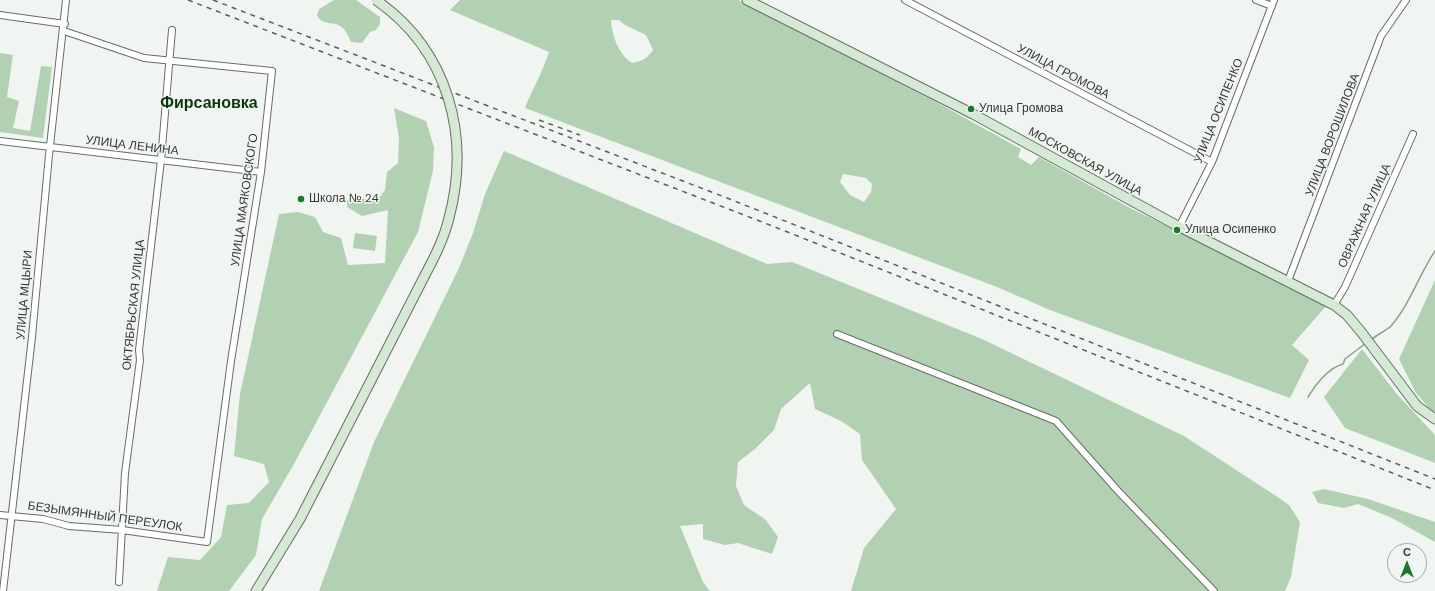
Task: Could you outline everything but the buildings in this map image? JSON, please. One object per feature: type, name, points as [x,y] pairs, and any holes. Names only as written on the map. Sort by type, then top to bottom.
[{"type":"street","name":"УЛИЦА МЦЫРИ","points":[[3,591],[32,337],[50,147],[65,24],[66,0]]},
{"type":"street","points":[[256,591],[300,519],[424,277],[440,244],[449,219],[455,194],[457,154],[453,115],[440,74],[427,51],[409,29],[387,8],[376,0]]},
{"type":"street","name":"МОСКОВСКАЯ УЛИЦА","points":[[747,0],[972,114],[1179,227],[1288,281],[1334,306],[1347,315],[1418,406],[1435,419]]},
{"type":"street","name":"УЛИЦА ГРОМОВА","points":[[905,0],[1212,162]]},
{"type":"street","points":[[1256,0],[1273,3]]},
{"type":"street","name":"УЛИЦА ВОРОШИЛОВА","points":[[1288,281],[1381,36],[1406,0]]},
{"type":"street","name":"УЛИЦА ОСИПЕНКО","points":[[1179,227],[1212,162],[1273,3]]},
{"type":"street","points":[[0,15],[65,24]]},
{"type":"street","name":"ОКТЯБРЬСКАЯ УЛИЦА","points":[[119,582],[125,473],[140,360],[139,350],[160,160],[172,30]]},
{"type":"street","name":"УЛИЦА МАЯКОВСКОГО","points":[[64,31],[144,58],[169,62],[272,71],[261,172],[231,361],[206,542]]},
{"type":"street","name":"ОВРАЖНАЯ УЛИЦА","points":[[1334,306],[1345,287],[1413,134]]},
{"type":"street","name":"УЛИЦА ЛЕНИНА","points":[[0,141],[261,172]]},
{"type":"street","points":[[837,334],[1056,421],[1118,490],[1214,591]]},
{"type":"street","name":"БЕЗЫМЯННЫЙ ПЕРЕУЛОК","points":[[0,515],[43,519],[69,526],[122,530],[206,542]]},
{"type":"green space","points":[[334,0],[356,0],[380,17],[380,24],[376,30],[370,32],[362,43],[351,42],[343,28],[338,25],[325,22],[317,16],[319,9]]},
{"type":"green space","points":[[460,0],[738,0],[936,102],[1021,149],[1018,157],[1031,165],[1039,157],[1130,208],[1327,305],[1292,345],[1309,360],[1290,398],[1050,310],[997,287],[525,108],[544,67],[549,52],[450,10]],"holes":[[[611,20],[619,20],[625,25],[646,35],[653,50],[649,56],[632,63],[627,59],[619,49],[613,32]],[[843,174],[866,178],[872,184],[871,192],[864,202],[850,195],[840,182]]]},
{"type":"green space","points":[[0,53],[13,55],[7,97],[19,101],[13,128],[30,131],[41,66],[52,67],[43,138],[0,132]]},
{"type":"green space","points":[[394,108],[426,121],[434,147],[433,171],[418,232],[294,464],[262,519],[256,555],[229,591],[157,591],[168,557],[200,560],[221,537],[227,505],[249,503],[269,482],[264,464],[234,456],[240,394],[279,214],[298,212],[315,217],[323,232],[341,238],[348,265],[385,263],[388,210],[362,216],[347,207],[347,200],[379,198],[385,190],[387,172],[398,163],[399,138]]},
{"type":"green space","points":[[504,151],[767,264],[792,262],[982,339],[1184,436],[1289,505],[1300,522],[1291,577],[1285,591],[851,591],[864,548],[896,509],[862,460],[860,434],[841,421],[815,409],[810,383],[781,409],[774,430],[755,449],[738,462],[736,486],[744,505],[766,520],[778,537],[772,554],[738,543],[725,545],[703,539],[703,524],[680,526],[703,582],[710,591],[319,591],[374,442],[459,268],[473,233],[485,194]]},
{"type":"green space","points":[[355,233],[377,236],[375,251],[353,248]]},
{"type":"green space","points":[[1435,280],[1435,415],[1416,393],[1399,359]]},
{"type":"green space","points":[[1362,349],[1396,393],[1435,435],[1435,463],[1345,428],[1324,397]]},
{"type":"green space","points":[[1324,489],[1368,499],[1435,522],[1435,542],[1392,518],[1358,504],[1344,508],[1318,503],[1312,492]]},
{"type":"waterway","points":[[1371,340],[1389,328],[1398,317],[1435,251]]},
{"type":"waterway","points":[[1308,397],[1314,387],[1327,373],[1343,364],[1345,359],[1366,343]]},
{"type":"railway","points":[[188,0],[775,227],[1435,490]]},
{"type":"railway","points":[[213,0],[727,198],[1435,479]]},
{"type":"railway","points":[[539,120],[580,135]]},
{"type":"place","name":"Улица Громова","points":[[971,109]]},
{"type":"place","name":"Школа № 24","points":[[301,199]]},
{"type":"place","name":"Улица Осипенко","points":[[1177,230]]},
{"type":"district","name":"Фирсановка","points":[[209,104]]}]
